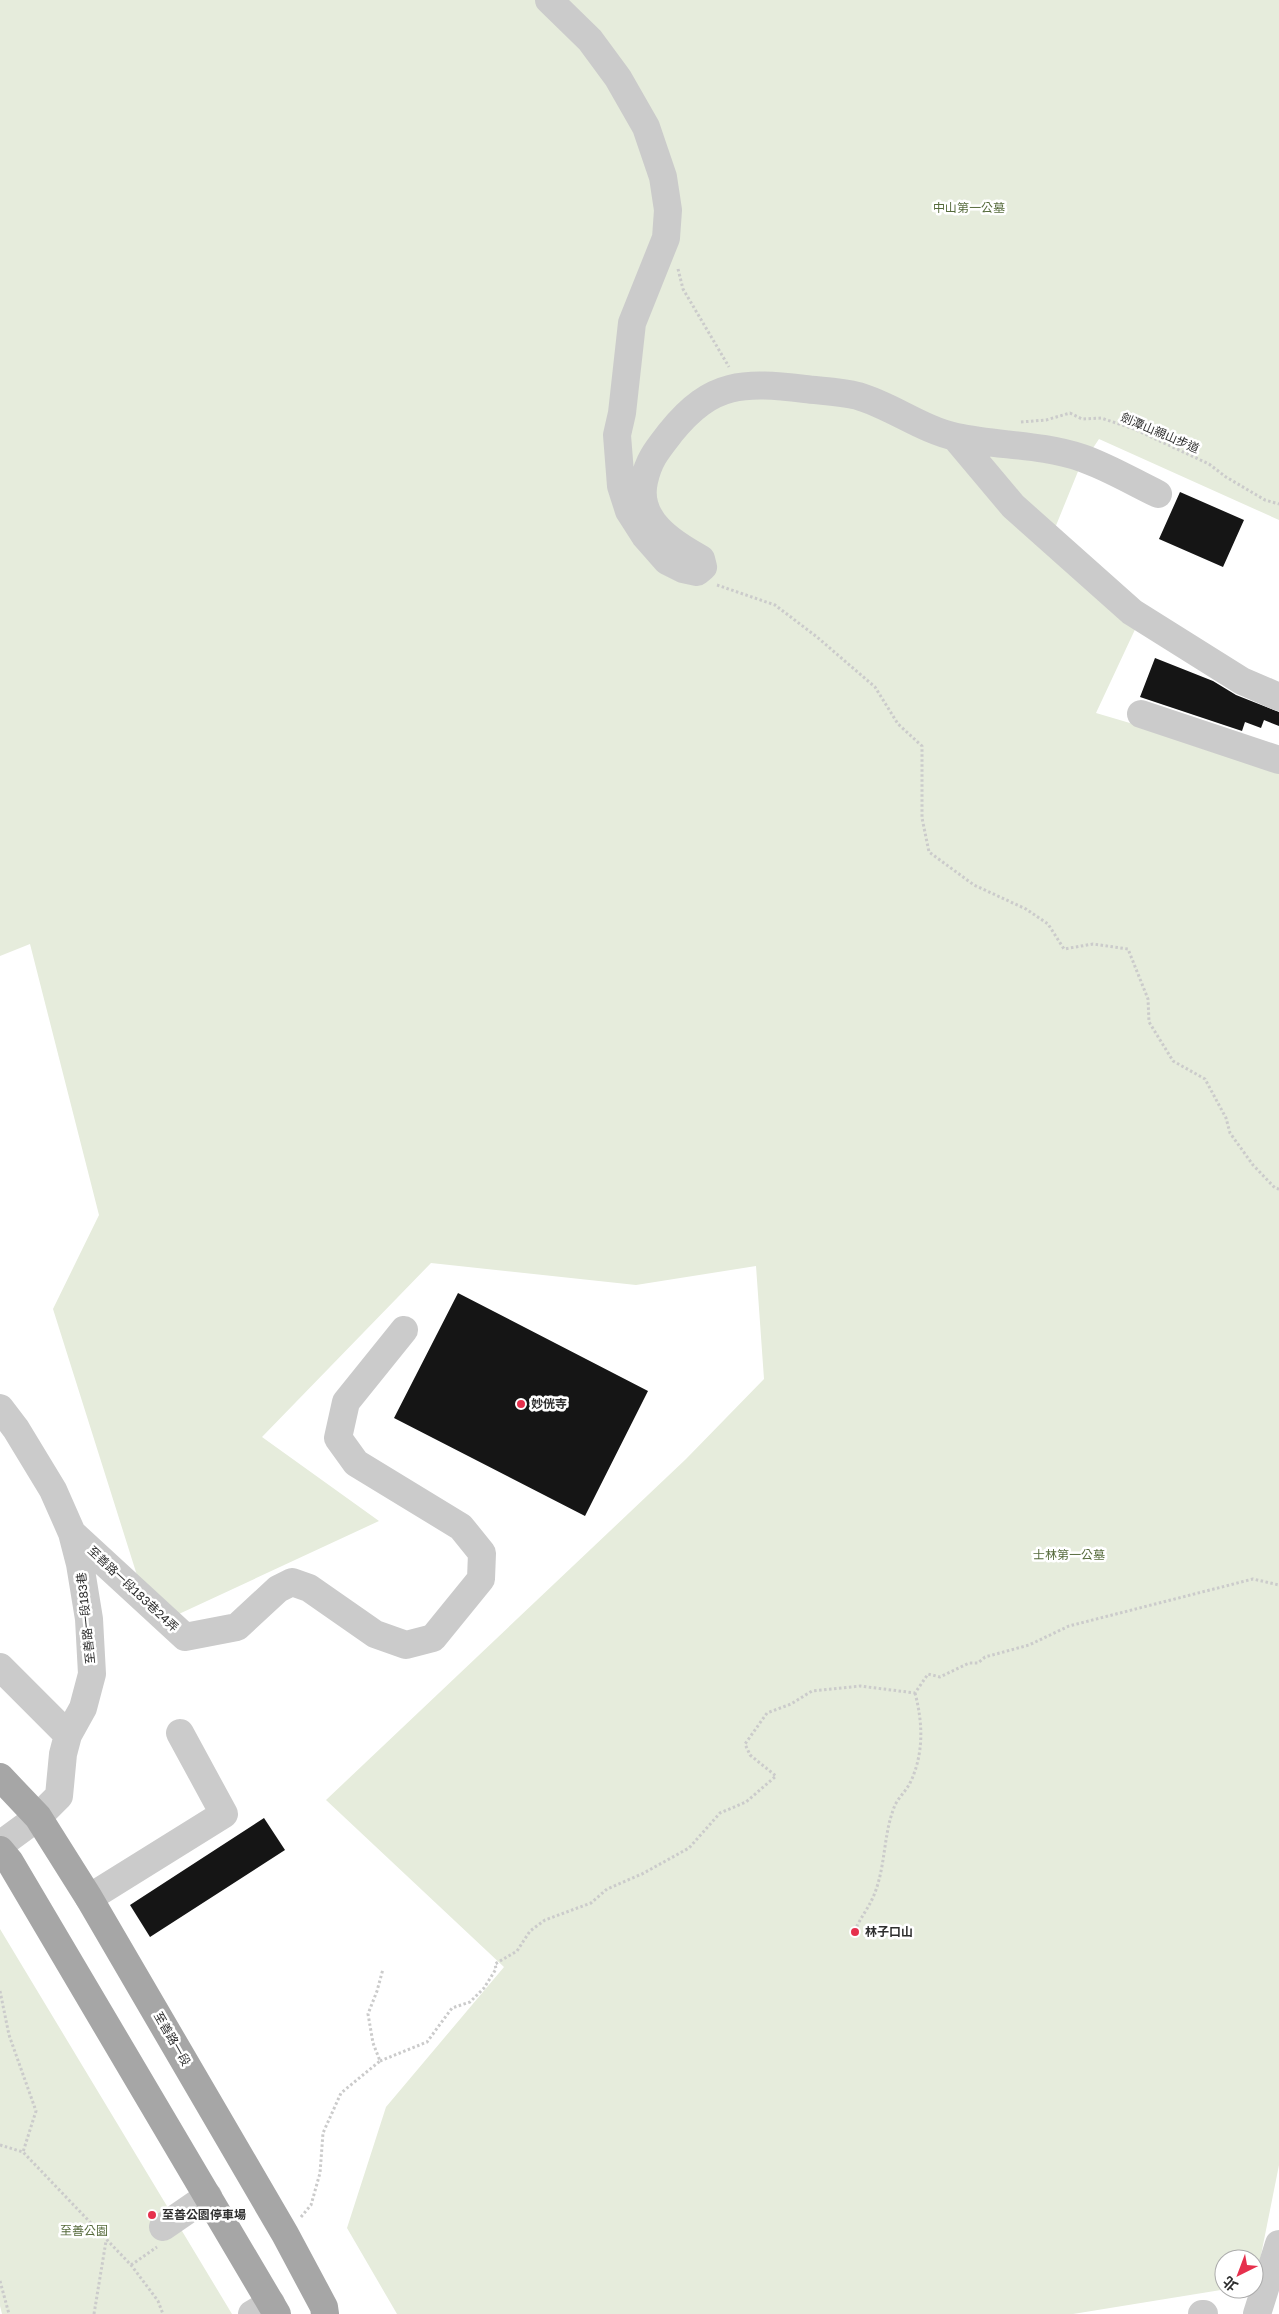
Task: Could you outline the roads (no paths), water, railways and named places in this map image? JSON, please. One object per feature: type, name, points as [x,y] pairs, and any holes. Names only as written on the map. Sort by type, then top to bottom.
[{"type":"main road","name":"至善路一段","points":[[0,1777],[38,1817],[89,1898],[285,2234],[324,2307],[325,2314]]},
{"type":"main road","points":[[0,1850],[10,1862],[208,2196],[267,2310]]},
{"type":"lane","points":[[549,0],[590,40],[618,78],[646,127],[663,177],[668,210],[666,238],[632,323],[622,413],[617,435],[621,486],[629,511],[645,536],[668,561],[683,569],[696,572],[703,567],[702,559],[658,530],[644,510],[641,492],[648,463],[682,418],[711,395],[740,385],[768,384],[857,396],[896,411],[922,426],[955,437],[1022,445],[1082,458],[1158,494]]},
{"type":"lane","points":[[955,437],[1013,506],[1132,612],[1242,681],[1279,697]]},
{"type":"lane","points":[[1141,714],[1279,760]]},
{"type":"lane","name":"至善路一段183巷24弄","points":[[72,1533],[184,1637],[237,1627],[278,1589],[292,1582],[309,1588],[376,1634],[406,1645],[433,1638],[481,1579],[482,1553],[461,1527],[356,1463],[338,1438],[346,1402],[404,1330]]},
{"type":"lane","name":"至善路一段183巷","points":[[0,1408],[16,1429],[52,1490],[72,1533],[80,1564],[89,1620],[92,1674],[83,1708],[68,1735],[63,1754],[59,1796],[38,1817],[0,1845]]},
{"type":"lane","points":[[0,1667],[68,1735]]},
{"type":"lane","points":[[89,1898],[224,1814],[180,1733]]},
{"type":"lane","points":[[162,2236],[208,2196]]},
{"type":"lane","points":[[1257,2314],[1279,2244]]},
{"type":"place","name":"妙侊寺","points":[[521,1404]]},
{"type":"place","name":"林子口山","points":[[855,1932]]},
{"type":"place","name":"至善公園停車場","points":[[152,2215]]},
{"type":"park label","name":"中山第一公墓","points":[[969,208]]},
{"type":"park label","name":"士林第一公墓","points":[[1069,1555]]},
{"type":"park label","name":"至善公園","points":[[84,2231]]}]
